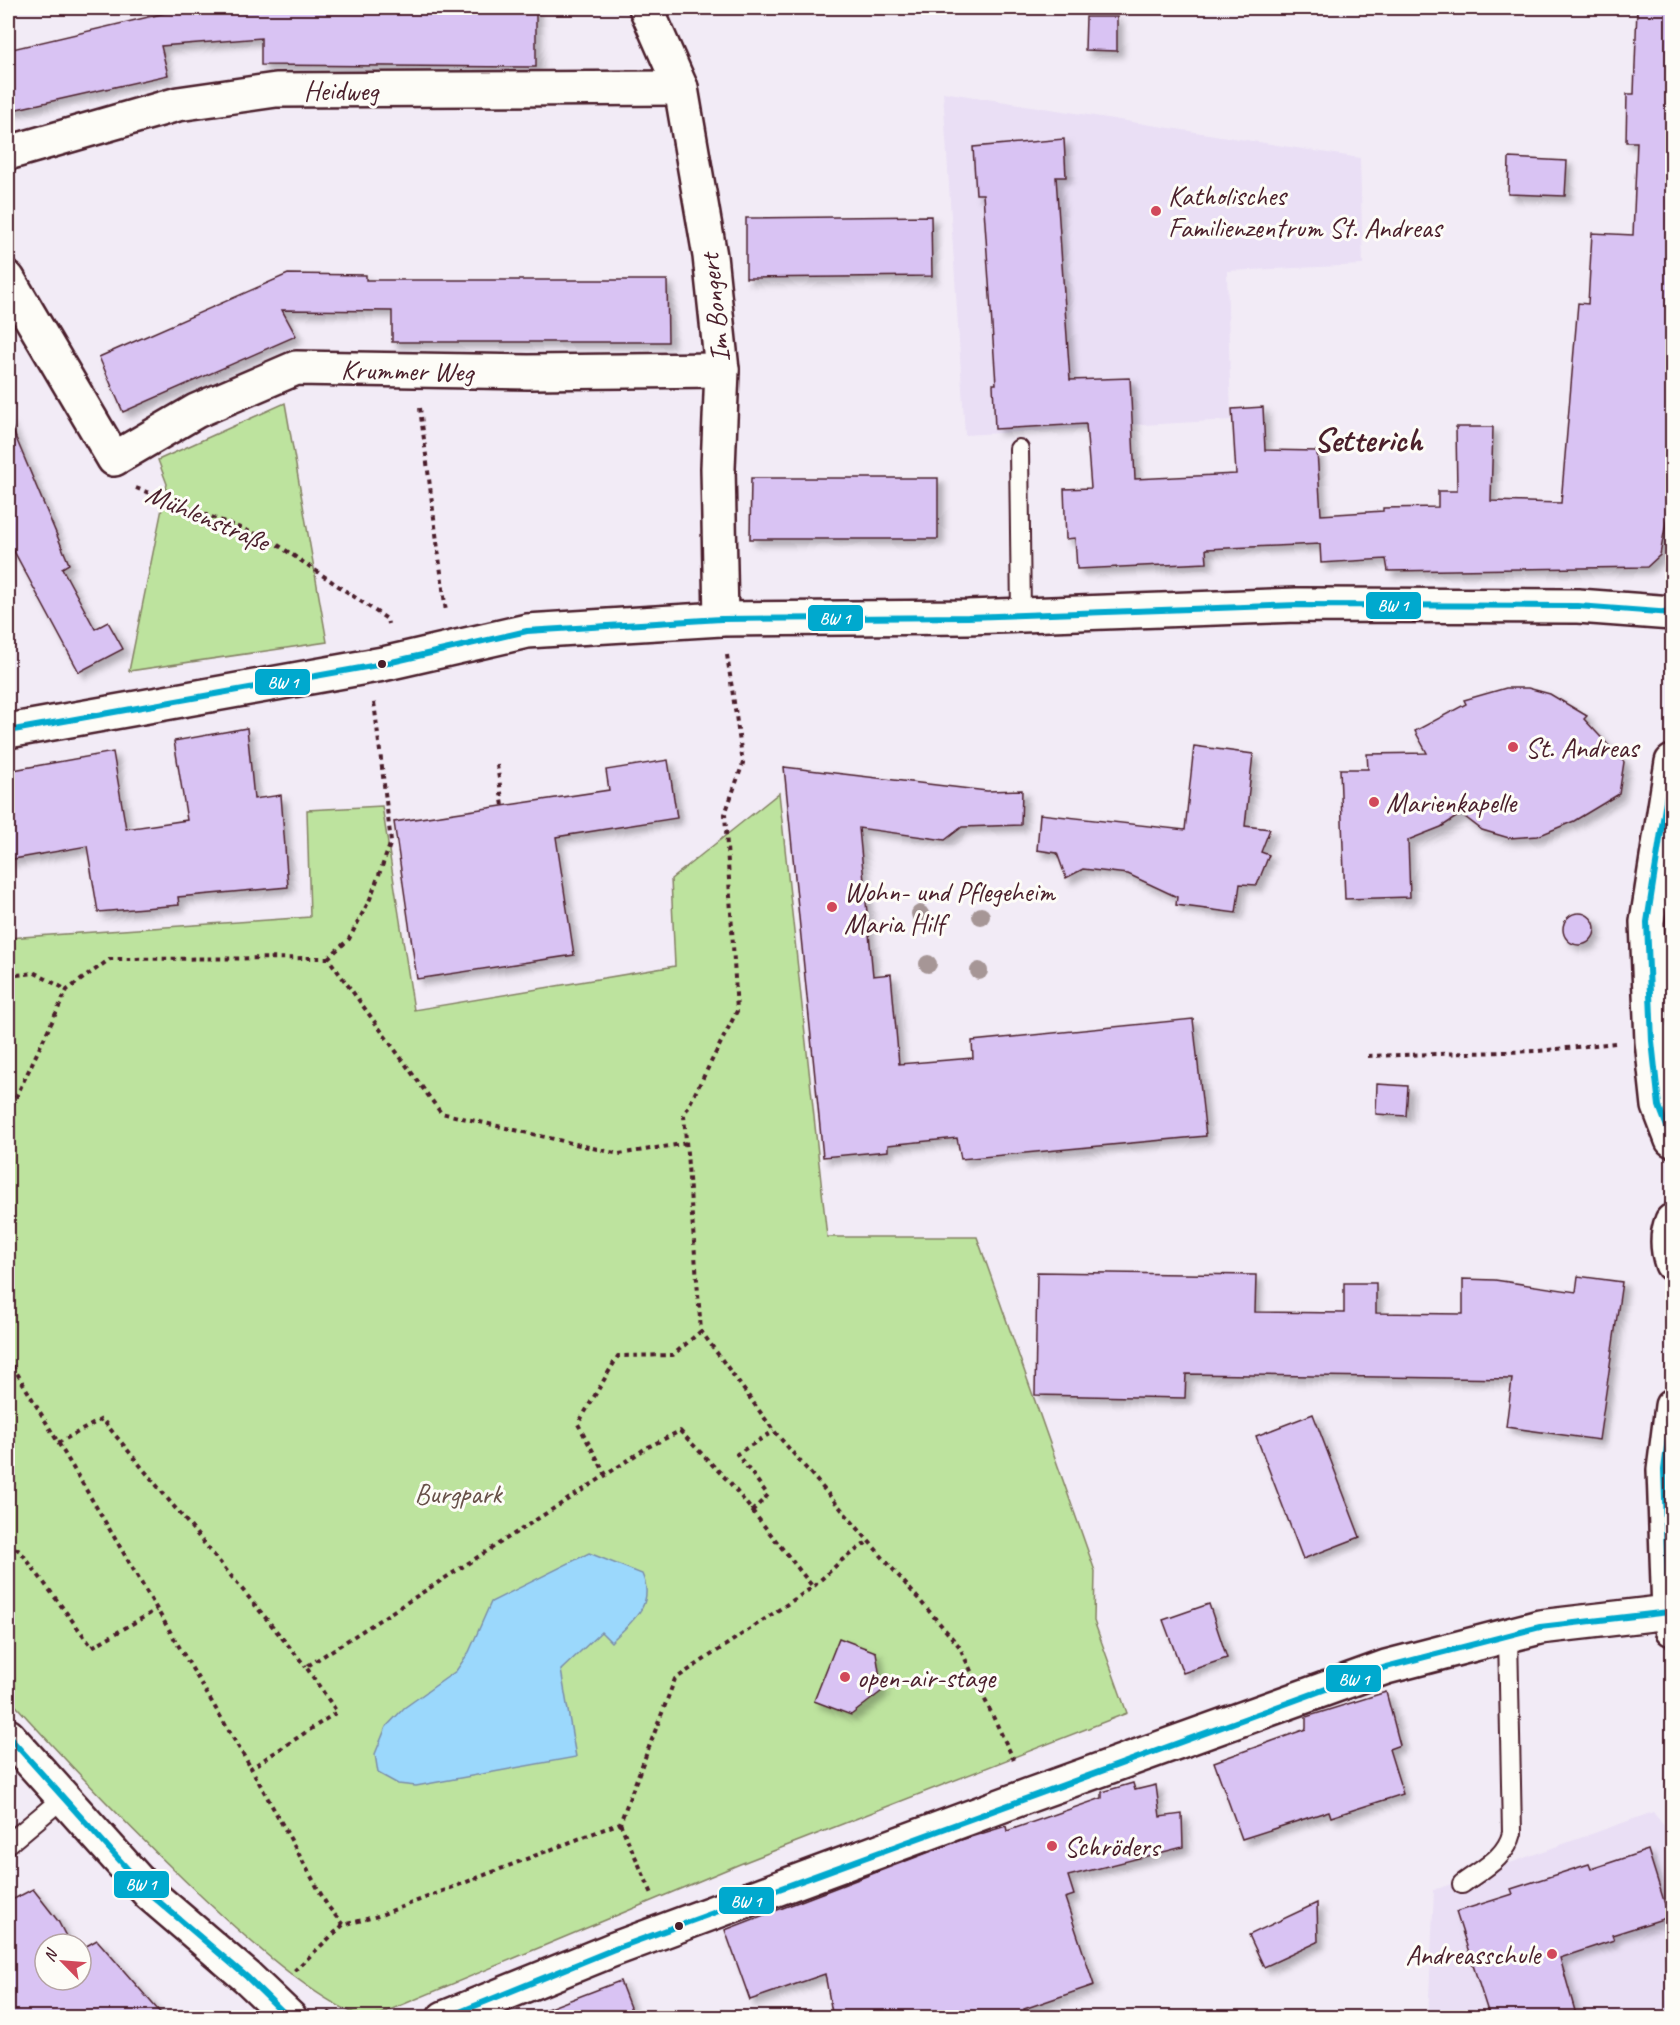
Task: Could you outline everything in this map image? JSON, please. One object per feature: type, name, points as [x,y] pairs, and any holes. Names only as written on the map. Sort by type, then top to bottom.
[{"type":"street","name":"Im Bongert","points":[[646,8],[681,88],[710,256],[722,370],[718,468],[721,619]]},
{"type":"street","name":"Heidweg","points":[[8,153],[178,104],[276,90],[681,88]]},
{"type":"street","points":[[8,279],[114,459]]},
{"type":"street","name":"Krummer Weg","points":[[114,459],[196,411],[296,368],[722,370]]},
{"type":"street","points":[[8,732],[383,663],[527,631],[721,619],[1021,615],[1297,605],[1578,606],[1672,613]]},
{"type":"street","points":[[1672,762],[1647,921],[1652,1041],[1659,1106],[1672,1140]]},
{"type":"street","points":[[1672,1221],[1667,1247],[1672,1264]]},
{"type":"street","points":[[444,2018],[669,1929],[1030,1795],[1386,1667],[1540,1627],[1670,1621],[1664,1470],[1672,1406]]},
{"type":"street","points":[[8,1736],[150,1894],[247,1977],[290,2018]]},
{"type":"lane","points":[[1019,449],[1021,615]]},
{"type":"lane","points":[[1462,1884],[1502,1854],[1509,1844],[1512,1833],[1509,1636]]},
{"type":"lane","points":[[8,1844],[64,1797]]},
{"type":"path","points":[[415,370],[450,648]]},
{"type":"path","name":"Mühlenstraße","points":[[114,459],[138,490],[269,539],[387,619],[383,663],[391,842],[370,899],[349,939],[328,958]]},
{"type":"path","points":[[721,619],[743,763],[725,814],[737,1011],[684,1115],[701,1331],[774,1431],[959,1646],[1030,1795]]},
{"type":"path","points":[[497,765],[503,806]]},
{"type":"path","points":[[8,1114],[67,990],[110,959],[328,958],[441,1113],[619,1154],[688,1143]]},
{"type":"path","points":[[8,976],[35,973],[67,990]]},
{"type":"path","points":[[1368,1056],[1538,1051],[1619,1043]]},
{"type":"path","points":[[606,1475],[578,1424],[618,1356],[673,1355],[701,1331]]},
{"type":"path","points":[[8,1358],[251,1768],[327,1905],[343,1925]]},
{"type":"path","points":[[58,1443],[102,1419],[306,1667],[338,1712],[251,1768]]},
{"type":"path","points":[[306,1667],[646,1448],[680,1431],[752,1511],[813,1587]]},
{"type":"path","points":[[752,1511],[768,1495],[737,1454],[774,1431]]},
{"type":"path","points":[[669,1929],[620,1823],[675,1679],[813,1587],[869,1541]]},
{"type":"path","points":[[8,1543],[21,1552],[92,1647],[156,1610]]},
{"type":"path","points":[[289,1976],[343,1925],[378,1916],[620,1823]]},
{"type":"path","points":[[391,2018],[402,2014],[404,2018]]},
{"type":"shaded area","name":"Katholisches Familienzentrum St. Andreas","points":[[943,92],[1360,158],[1363,265],[1227,271],[1231,420],[965,435]]},
{"type":"shaded area","name":"Andreasschule","points":[[1653,1812],[1672,1836],[1672,2017],[1428,2018],[1434,1890]]},
{"type":"green space","points":[[285,403],[327,642],[129,671],[167,484],[158,460]]},
{"type":"green space","name":"Burgpark","points":[[779,793],[827,1237],[977,1237],[1095,1571],[1094,1621],[1127,1713],[740,1864],[373,2017],[339,2006],[294,1976],[184,1880],[78,1773],[8,1697],[8,938],[310,917],[307,810],[382,806],[414,1010],[675,966],[671,879]]},
{"type":"water","points":[[589,1553],[642,1574],[646,1585],[646,1595],[640,1612],[611,1642],[601,1632],[561,1670],[576,1757],[416,1786],[398,1784],[378,1773],[375,1754],[386,1727],[404,1708],[456,1671],[469,1652],[491,1602]]},
{"type":"building","points":[[212,8],[536,8],[536,67],[261,65],[261,38],[161,46],[168,75],[8,111],[8,50],[174,11]]},
{"type":"building","points":[[1637,8],[1672,8],[1672,490],[1660,555],[1647,567],[1388,571],[1386,559],[1321,563],[1320,544],[1206,549],[1207,563],[1077,569],[1075,538],[1066,539],[1064,489],[1091,488],[1086,424],[995,429],[993,384],[996,384],[983,194],[976,194],[973,147],[1064,139],[1066,177],[1056,177],[1070,380],[1130,378],[1135,479],[1236,474],[1232,409],[1263,407],[1265,450],[1317,451],[1321,515],[1383,511],[1383,508],[1438,507],[1438,491],[1457,491],[1456,427],[1493,427],[1491,501],[1561,503],[1578,303],[1588,304],[1592,233],[1633,235],[1637,142],[1626,142],[1627,94],[1634,94]]},
{"type":"building","points":[[1086,17],[1117,17],[1117,51],[1085,50]]},
{"type":"building","points":[[1509,158],[1567,161],[1565,196],[1508,194]]},
{"type":"building","points":[[931,216],[932,276],[746,278],[746,218]]},
{"type":"building","points":[[288,274],[366,275],[366,280],[667,280],[668,342],[392,342],[392,311],[282,310],[296,336],[123,412],[99,357]]},
{"type":"building","points":[[8,419],[69,564],[62,568],[95,629],[108,622],[123,649],[79,672],[8,540]]},
{"type":"building","points":[[751,478],[938,478],[938,539],[750,539]]},
{"type":"building","name":"St. Andreas","points":[[1506,688],[1528,688],[1550,694],[1587,716],[1584,719],[1624,762],[1619,794],[1574,821],[1538,836],[1509,838],[1482,830],[1461,814],[1441,827],[1408,840],[1410,897],[1345,899],[1340,769],[1368,769],[1367,754],[1427,753],[1415,731],[1466,704],[1464,700]]},
{"type":"building","points":[[247,728],[254,799],[281,795],[288,887],[178,897],[179,905],[98,912],[87,846],[8,860],[8,771],[113,752],[126,829],[187,820],[174,741]]},
{"type":"building","points":[[1194,746],[1253,754],[1245,826],[1270,829],[1261,852],[1269,855],[1257,885],[1240,884],[1236,913],[1176,905],[1177,897],[1128,874],[1083,869],[1066,878],[1057,853],[1037,850],[1040,814],[1185,830]]},
{"type":"building","points":[[668,760],[677,818],[556,837],[574,955],[417,979],[394,822],[609,790],[606,770]]},
{"type":"building","name":"Wohn- und Pflegeheim Maria Hilf","points":[[784,767],[987,791],[1022,790],[1021,825],[962,827],[945,840],[859,828],[873,976],[891,974],[899,1064],[973,1058],[972,1041],[1193,1019],[1206,1136],[961,1159],[957,1138],[888,1145],[888,1151],[823,1157]]},
{"type":"building","points":[[1579,913],[1591,917],[1595,929],[1591,941],[1579,945],[1567,941],[1563,929],[1567,917]]},
{"type":"building","points":[[1377,1084],[1408,1086],[1406,1116],[1376,1114]]},
{"type":"building","points":[[1037,1272],[1256,1275],[1255,1312],[1344,1313],[1344,1283],[1376,1283],[1376,1313],[1463,1314],[1463,1279],[1495,1280],[1576,1292],[1578,1276],[1622,1282],[1599,1440],[1506,1427],[1512,1379],[1186,1374],[1185,1398],[1035,1395]]},
{"type":"building","points":[[1313,1414],[1360,1537],[1303,1559],[1256,1436]]},
{"type":"building","points":[[1209,1604],[1227,1658],[1183,1673],[1163,1620]]},
{"type":"building","points":[[839,1638],[876,1652],[882,1691],[851,1715],[814,1701]]},
{"type":"building","points":[[1386,1692],[1400,1745],[1389,1749],[1403,1794],[1331,1817],[1329,1811],[1242,1839],[1214,1762],[1306,1729],[1306,1717]]},
{"type":"building","points":[[1133,1783],[1135,1790],[1156,1785],[1160,1817],[1182,1814],[1183,1847],[1068,1876],[1074,1895],[1065,1898],[1094,1985],[1024,2009],[1027,2018],[833,2018],[825,1974],[750,2000],[725,1930],[961,1840],[1006,1826],[1007,1831],[1102,1798],[1102,1792]]},
{"type":"building","points":[[1648,1850],[1669,1917],[1612,1935],[1614,1940],[1560,1958],[1577,2018],[1490,2018],[1456,1912],[1513,1894],[1511,1889],[1589,1864],[1591,1869]]},
{"type":"building","points":[[33,1889],[64,1932],[33,1932],[33,1992],[93,1992],[93,1942],[97,1940],[165,2018],[8,2018],[8,1902]]},
{"type":"building","points":[[1317,1903],[1318,1942],[1264,1967],[1249,1935]]},
{"type":"building","points":[[620,1981],[634,2018],[531,2018],[531,2015]]},
{"type":"transit line","points":[[8,731],[383,664],[527,631],[721,619],[968,617],[1297,605],[1578,606],[1672,613]]},
{"type":"transit line","points":[[1672,762],[1647,922],[1652,1041],[1659,1106],[1672,1140]]},
{"type":"transit line","points":[[1672,1406],[1664,1470],[1669,1612],[1672,1629]]},
{"type":"transit line","points":[[445,2018],[612,1950],[1386,1667],[1540,1627],[1669,1612]]},
{"type":"transit line","points":[[8,1736],[150,1894],[247,1977],[289,2018]]},
{"type":"place","name":"Katholisches Familienzentrum St. Andreas","points":[[1156,211]]},
{"type":"place","name":"St. Andreas","points":[[1513,747]]},
{"type":"place","name":"Marienkapelle","points":[[1374,802]]},
{"type":"place","name":"Wohn- und Pflegeheim Maria Hilf","points":[[832,907]]},
{"type":"place","name":"open-air-stage","points":[[845,1677]]},
{"type":"place","name":"Schröders","points":[[1052,1846]]},
{"type":"place","name":"Andreasschule","points":[[1552,1954]]},
{"type":"district","name":"Setterich","points":[[1368,439]]}]
